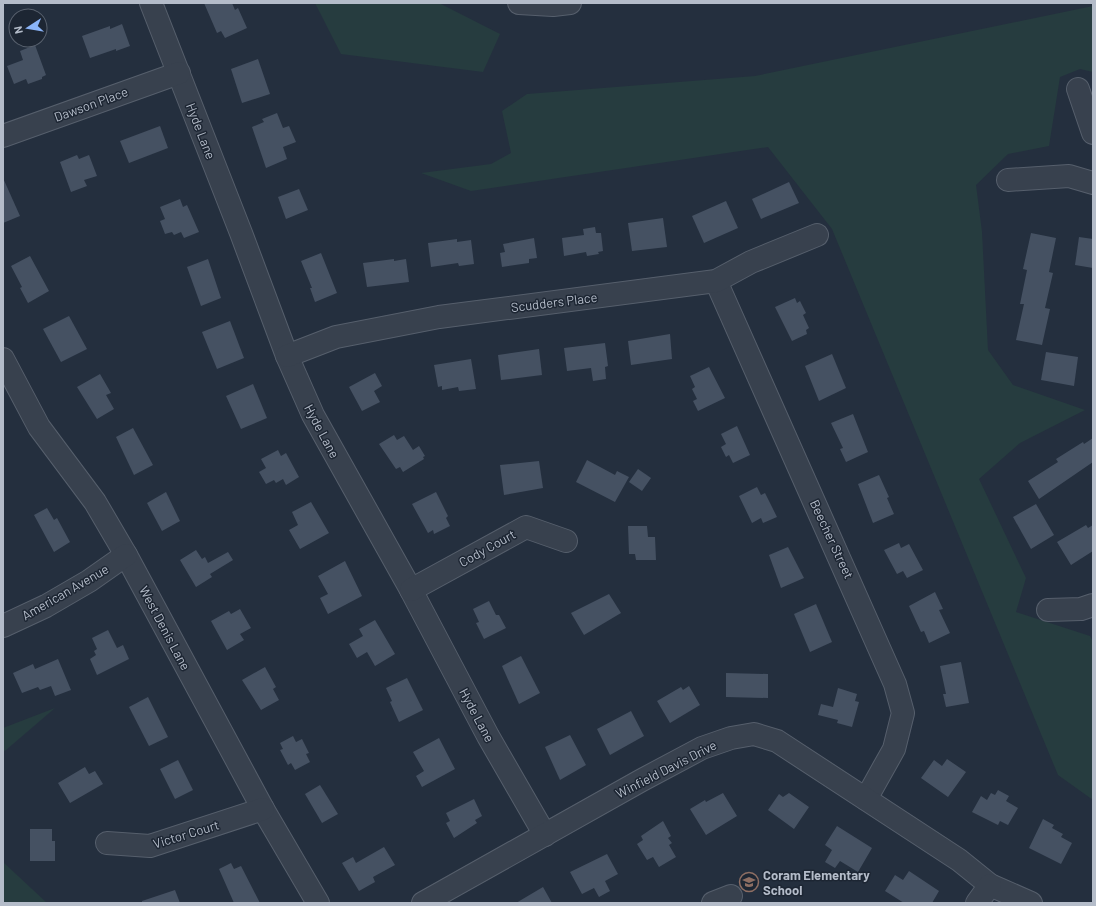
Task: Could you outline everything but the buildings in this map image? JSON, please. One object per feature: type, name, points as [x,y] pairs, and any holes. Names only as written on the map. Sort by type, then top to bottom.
[{"type":"street","name":"Hyde Lane","points":[[151,3],[287,356],[313,415],[411,590],[488,736],[545,835]]},
{"type":"street","points":[[519,3],[553,5],[570,3]]},
{"type":"street","name":"Dawson Place","points":[[3,136],[179,73]]},
{"type":"street","points":[[1078,89],[1093,133]]},
{"type":"street","points":[[1008,180],[1069,176],[1093,182]]},
{"type":"street","name":"Scudders Place","points":[[287,356],[336,337],[439,317],[716,281],[751,262],[817,235]]},
{"type":"street","name":"Beecher Street","points":[[716,281],[895,684],[903,713],[894,749],[866,799]]},
{"type":"street","name":"West Denis Lane","points":[[3,359],[39,427],[95,502],[126,555],[263,809],[318,903]]},
{"type":"street","name":"Cody Court","points":[[411,590],[526,527],[566,541]]},
{"type":"street","name":"American Avenue","points":[[3,626],[46,606],[83,585],[126,555]]},
{"type":"street","points":[[1048,610],[1080,609],[1093,605]]},
{"type":"street","name":"Winfield Davis Drive","points":[[423,903],[702,748],[732,738],[754,734],[777,741],[959,860],[990,885],[1030,903]]},
{"type":"street","name":"Victor Court","points":[[107,843],[150,846],[263,809]]},
{"type":"street","points":[[977,903],[990,885]]},
{"type":"green space","points":[[315,3],[439,3],[500,34],[483,72],[341,54]]},
{"type":"green space","points":[[1093,6],[1093,72],[1080,69],[1060,77],[1049,146],[1008,154],[976,185],[982,232],[988,350],[1013,385],[1085,410],[1020,443],[979,479],[1026,578],[1016,612],[1090,636],[1093,642],[1093,800],[1058,775],[832,229],[768,147],[471,191],[421,173],[491,164],[511,153],[502,111],[527,94],[755,76]]},
{"type":"green space","points":[[55,708],[6,750],[3,752],[3,728]]},
{"type":"green space","points":[[3,862],[47,903],[3,903]]},
{"type":"place","name":"Coram Elementary School","points":[[749,882]]}]
